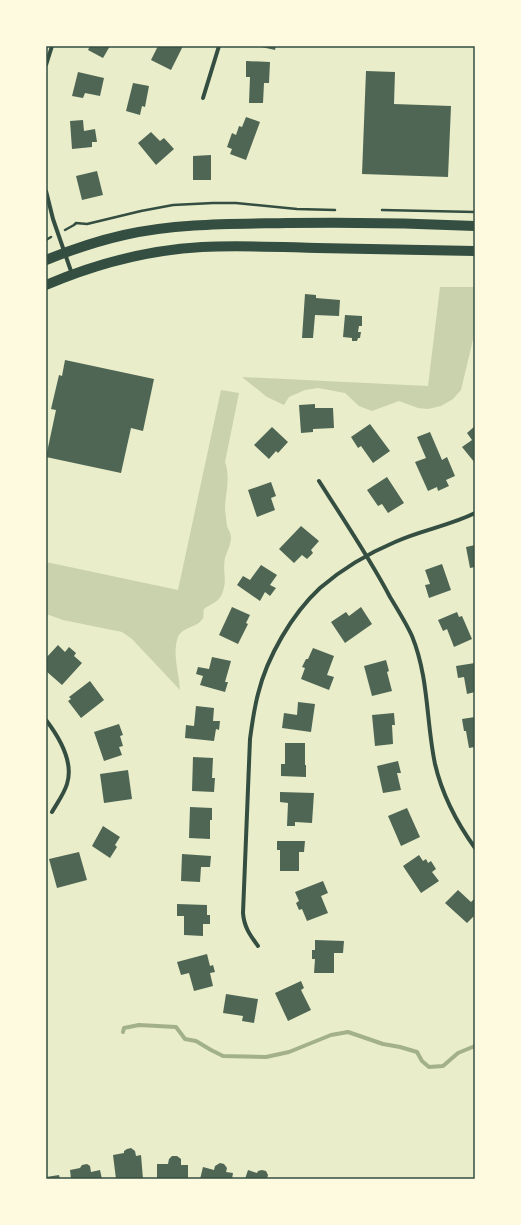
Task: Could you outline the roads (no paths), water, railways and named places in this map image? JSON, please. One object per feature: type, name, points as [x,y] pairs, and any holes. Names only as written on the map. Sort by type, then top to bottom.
[{"type":"main road","points":[[46,260],[124,235],[200,225],[306,223],[475,226]]},
{"type":"main road","points":[[46,284],[72,274],[114,262],[160,252],[201,247],[475,250]]},
{"type":"street","points":[[46,65],[52,46]]},
{"type":"street","points":[[203,98],[219,46]]},
{"type":"street","points":[[46,191],[53,219],[72,274]]},
{"type":"street","points":[[319,481],[378,574],[412,636],[420,663],[426,693],[432,747],[439,780],[450,808],[475,848]]},
{"type":"street","points":[[258,946],[247,930],[243,913],[250,739],[258,693],[265,671],[275,649],[308,600],[332,578],[367,556],[395,542],[449,524],[475,513]]},
{"type":"street","points":[[46,720],[62,747],[66,757],[68,774],[65,788],[52,812]]},
{"type":"waterway","points":[[123,1032],[124,1028],[139,1025],[176,1027],[185,1039],[196,1041],[223,1056],[266,1057],[289,1052],[331,1035],[348,1032],[383,1044],[417,1052],[422,1061],[429,1067],[443,1066],[458,1053],[475,1046]]}]
